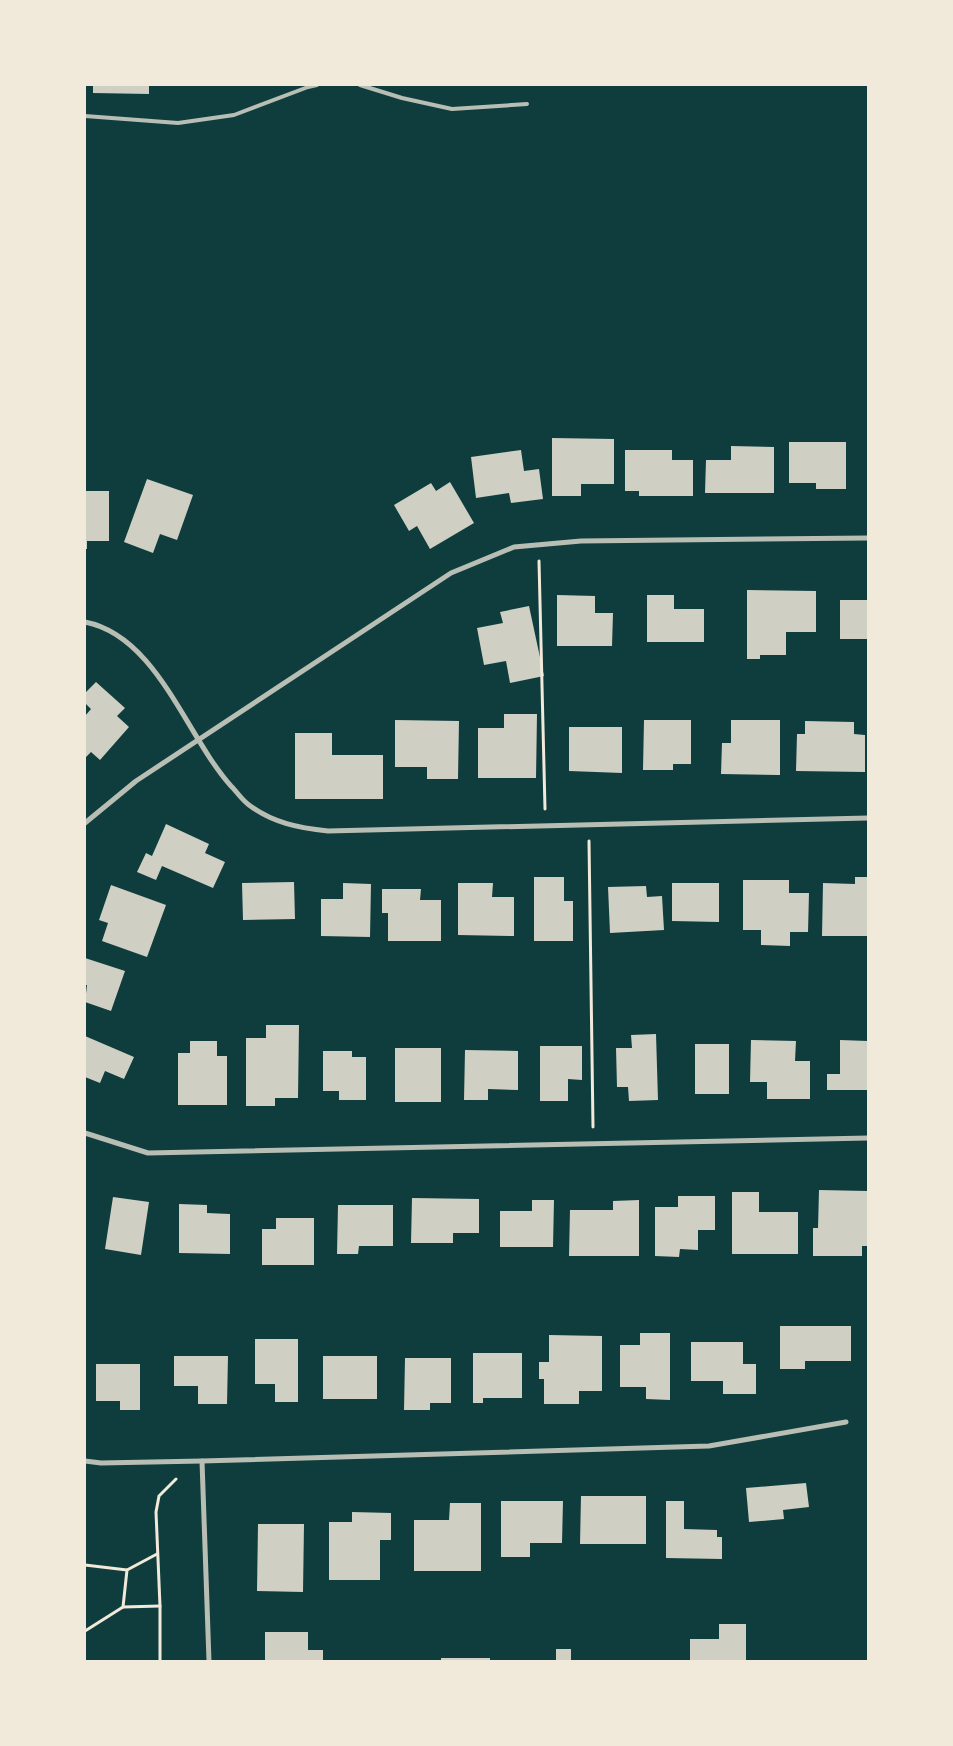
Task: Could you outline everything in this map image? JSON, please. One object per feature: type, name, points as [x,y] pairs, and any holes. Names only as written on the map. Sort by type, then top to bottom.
[{"type":"street","points":[[85,823],[136,781],[451,573],[514,547],[581,541],[868,538]]},
{"type":"street","points":[[85,622],[114,633],[136,649],[155,672],[222,776],[248,804],[268,817],[297,828],[328,832],[868,818]]},
{"type":"street","points":[[85,1132],[148,1153],[868,1138]]},
{"type":"street","points":[[85,1461],[101,1463],[202,1461],[709,1446],[846,1422]]},
{"type":"street","points":[[202,1461],[209,1661]]},
{"type":"lane","points":[[85,116],[178,123],[234,115],[308,86],[317,85]]},
{"type":"lane","points":[[360,85],[402,98],[452,109],[527,104]]},
{"type":"path","points":[[538,545],[545,826]]},
{"type":"path","points":[[589,825],[594,1144]]},
{"type":"path","points":[[160,1661],[156,1512],[159,1496],[172,1482],[202,1461]]},
{"type":"path","points":[[85,1565],[127,1570],[158,1554]]},
{"type":"path","points":[[123,1607],[127,1570]]},
{"type":"path","points":[[85,1631],[123,1607],[160,1606]]},
{"type":"building","points":[[93,85],[149,85],[149,94],[93,93]]},
{"type":"building","points":[[552,438],[614,439],[614,484],[581,484],[581,496],[552,496]]},
{"type":"building","points":[[789,442],[846,442],[846,489],[816,489],[816,483],[789,483]]},
{"type":"building","points":[[731,446],[774,447],[774,493],[705,493],[706,460],[731,460]]},
{"type":"building","points":[[521,450],[524,471],[539,469],[543,499],[511,503],[509,493],[476,498],[471,457]]},
{"type":"building","points":[[625,450],[672,450],[672,460],[693,460],[693,496],[639,496],[639,491],[625,491]]},
{"type":"building","points":[[147,479],[193,495],[177,540],[160,534],[153,553],[124,542]]},
{"type":"building","points":[[450,482],[474,523],[430,549],[417,526],[409,531],[394,505],[431,483],[436,491]]},
{"type":"building","points":[[85,491],[109,491],[109,541],[87,541],[87,549],[85,549]]},
{"type":"building","points":[[747,590],[816,591],[816,632],[786,632],[786,655],[760,655],[760,659],[747,659]]},
{"type":"building","points":[[557,595],[595,596],[595,613],[613,613],[612,646],[557,646]]},
{"type":"building","points":[[647,595],[674,595],[674,609],[704,609],[704,642],[647,642]]},
{"type":"building","points":[[840,600],[868,600],[868,639],[840,639]]},
{"type":"building","points":[[529,606],[544,676],[510,683],[506,661],[484,665],[477,628],[503,623],[500,612]]},
{"type":"building","points":[[96,682],[125,708],[117,716],[129,727],[100,760],[91,752],[85,758],[85,716],[91,709],[85,703],[85,693]]},
{"type":"building","points":[[504,714],[537,714],[536,778],[478,778],[478,728],[504,728]]},
{"type":"building","points":[[395,720],[459,721],[458,779],[427,779],[427,767],[395,767]]},
{"type":"building","points":[[644,720],[691,720],[691,764],[673,764],[673,770],[643,770]]},
{"type":"building","points":[[731,720],[780,720],[780,775],[721,774],[722,743],[731,743]]},
{"type":"building","points":[[805,721],[854,722],[854,734],[865,735],[865,772],[796,771],[797,734],[805,734]]},
{"type":"building","points":[[569,727],[622,727],[622,773],[569,771]]},
{"type":"building","points":[[295,733],[332,733],[332,755],[383,755],[383,799],[295,799]]},
{"type":"building","points":[[166,824],[209,844],[205,853],[225,862],[213,888],[162,866],[156,880],[137,872],[146,853],[152,856]]},
{"type":"building","points":[[534,877],[564,877],[564,901],[573,901],[573,941],[534,941]]},
{"type":"building","points":[[855,877],[868,877],[868,936],[822,936],[823,883],[855,884]]},
{"type":"building","points":[[743,880],[789,880],[789,893],[809,893],[808,932],[790,932],[790,946],[761,945],[761,930],[743,930]]},
{"type":"building","points":[[294,882],[295,919],[243,920],[242,883]]},
{"type":"building","points":[[343,883],[371,884],[370,937],[321,936],[321,899],[343,899]]},
{"type":"building","points":[[458,883],[493,883],[492,897],[514,897],[514,936],[458,935]]},
{"type":"building","points":[[672,883],[719,883],[719,922],[672,921]]},
{"type":"building","points":[[111,885],[166,905],[147,957],[102,941],[108,923],[99,920]]},
{"type":"building","points":[[646,886],[647,897],[662,896],[664,930],[610,933],[608,887]]},
{"type":"building","points":[[382,889],[421,889],[420,900],[441,900],[441,941],[388,941],[388,913],[382,913]]},
{"type":"building","points":[[85,958],[125,971],[111,1011],[85,1002],[87,985],[85,985]]},
{"type":"building","points":[[266,1025],[299,1025],[298,1098],[275,1098],[275,1106],[246,1106],[246,1038],[266,1038]]},
{"type":"building","points":[[656,1034],[658,1100],[629,1101],[628,1087],[617,1087],[616,1048],[632,1048],[631,1035]]},
{"type":"building","points":[[85,1036],[134,1057],[124,1079],[105,1071],[100,1083],[85,1077]]},
{"type":"building","points":[[751,1040],[796,1041],[795,1061],[810,1061],[810,1099],[767,1099],[767,1082],[750,1082]]},
{"type":"building","points":[[840,1040],[868,1041],[868,1090],[827,1090],[827,1074],[840,1074]]},
{"type":"building","points":[[190,1041],[217,1041],[217,1056],[227,1056],[227,1105],[178,1105],[178,1053],[190,1053]]},
{"type":"building","points":[[695,1044],[729,1044],[729,1094],[695,1094]]},
{"type":"building","points":[[540,1046],[582,1046],[582,1080],[568,1079],[568,1101],[540,1101]]},
{"type":"building","points":[[395,1048],[441,1048],[441,1102],[395,1102]]},
{"type":"building","points":[[465,1050],[518,1051],[518,1090],[488,1089],[488,1100],[464,1100]]},
{"type":"building","points":[[323,1051],[352,1051],[352,1057],[366,1057],[366,1100],[339,1100],[339,1091],[323,1091]]},
{"type":"building","points":[[819,1190],[868,1191],[868,1246],[862,1246],[862,1256],[813,1256],[813,1228],[818,1228]]},
{"type":"building","points":[[732,1192],[759,1192],[759,1212],[798,1212],[798,1254],[732,1254]]},
{"type":"building","points":[[678,1196],[715,1196],[715,1230],[698,1230],[698,1250],[680,1249],[679,1257],[655,1256],[655,1207],[678,1207]]},
{"type":"building","points":[[113,1197],[149,1202],[141,1255],[105,1249]]},
{"type":"building","points":[[412,1198],[479,1199],[479,1233],[453,1233],[453,1243],[411,1243]]},
{"type":"building","points":[[532,1200],[554,1200],[553,1247],[500,1247],[500,1211],[532,1211]]},
{"type":"building","points":[[639,1200],[639,1256],[569,1256],[570,1210],[613,1210],[613,1201]]},
{"type":"building","points":[[179,1204],[207,1205],[207,1213],[230,1214],[230,1254],[179,1253]]},
{"type":"building","points":[[338,1205],[393,1205],[393,1246],[359,1246],[358,1254],[337,1254]]},
{"type":"building","points":[[276,1218],[314,1218],[314,1265],[262,1265],[262,1229],[276,1229]]},
{"type":"building","points":[[780,1326],[851,1326],[851,1361],[805,1361],[805,1369],[780,1369]]},
{"type":"building","points":[[640,1333],[670,1333],[670,1400],[646,1399],[646,1387],[620,1387],[620,1345],[640,1345]]},
{"type":"building","points":[[549,1335],[602,1336],[602,1391],[579,1391],[579,1404],[544,1404],[544,1379],[539,1379],[539,1362],[549,1362]]},
{"type":"building","points":[[255,1339],[298,1339],[298,1402],[275,1402],[275,1384],[255,1384]]},
{"type":"building","points":[[691,1342],[743,1342],[743,1364],[756,1364],[756,1394],[723,1394],[723,1381],[691,1381]]},
{"type":"building","points":[[473,1353],[522,1353],[522,1398],[483,1398],[483,1403],[473,1403]]},
{"type":"building","points":[[174,1356],[228,1356],[227,1404],[198,1404],[198,1386],[174,1386]]},
{"type":"building","points":[[323,1356],[377,1356],[377,1399],[323,1399]]},
{"type":"building","points":[[405,1358],[451,1358],[451,1403],[430,1403],[430,1410],[404,1410]]},
{"type":"building","points":[[96,1364],[140,1364],[140,1410],[120,1410],[120,1401],[96,1401]]},
{"type":"building","points":[[806,1483],[809,1507],[783,1510],[784,1519],[749,1522],[746,1488]]},
{"type":"building","points":[[581,1496],[646,1496],[646,1544],[580,1544]]},
{"type":"building","points":[[501,1501],[563,1501],[562,1543],[530,1543],[530,1557],[501,1557]]},
{"type":"building","points":[[666,1501],[684,1501],[684,1529],[717,1530],[717,1537],[722,1537],[722,1559],[666,1558]]},
{"type":"building","points":[[450,1503],[481,1503],[481,1571],[414,1571],[414,1520],[449,1520]]},
{"type":"building","points":[[352,1512],[391,1513],[391,1540],[380,1540],[380,1580],[329,1580],[329,1522],[352,1522]]},
{"type":"building","points":[[258,1524],[304,1524],[303,1592],[257,1591]]},
{"type":"building","points":[[719,1624],[746,1624],[746,1661],[690,1661],[690,1639],[719,1639]]},
{"type":"building","points":[[265,1632],[308,1632],[308,1650],[323,1650],[323,1661],[265,1661]]},
{"type":"building","points":[[556,1649],[571,1649],[571,1661],[556,1661]]},
{"type":"building","points":[[441,1658],[490,1658],[490,1661],[441,1661]]}]
